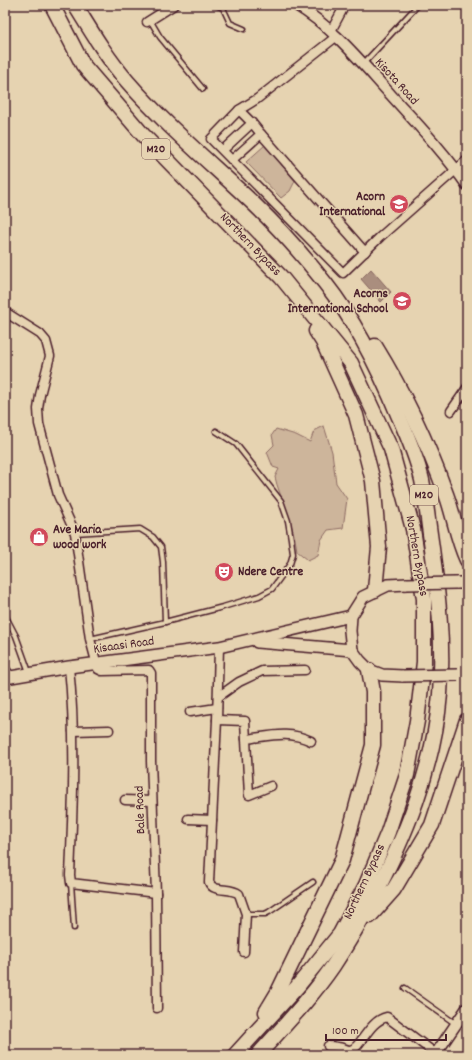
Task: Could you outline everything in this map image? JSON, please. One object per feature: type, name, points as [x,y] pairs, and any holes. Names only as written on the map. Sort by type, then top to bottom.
[{"type":"highway","name":"Northern Bypass","points":[[52,5],[83,65],[144,136],[281,277],[351,363],[391,449],[413,529],[424,599],[424,662],[417,721],[408,775],[388,832],[366,885],[340,934],[297,987],[236,1055]]},
{"type":"highway","name":"Northern Bypass","points":[[76,5],[107,55],[128,81],[168,124],[257,207],[298,250],[328,286],[372,356],[409,441],[422,480],[435,568],[442,639],[440,694],[434,736],[414,808],[387,873],[354,934],[303,1005],[258,1055]]},
{"type":"highway","points":[[281,277],[323,342],[356,415],[373,481],[379,547],[375,590]]},
{"type":"highway","points":[[328,286],[360,321],[391,371],[421,430],[446,495],[467,560]]},
{"type":"highway","points":[[248,1041],[278,992],[342,860],[373,745],[373,692],[369,670]]},
{"type":"highway","points":[[354,934],[394,889],[432,825],[467,720]]},
{"type":"main road","points":[[461,583],[388,585],[375,590],[363,596],[351,616],[350,631],[352,650],[369,670],[382,675],[462,675]]},
{"type":"main road","name":"Kisaasi Road","points":[[7,674],[29,674],[69,667],[219,647],[351,616]]},
{"type":"main road","name":"Kisaasi Road","points":[[246,641],[352,650]]},
{"type":"street","points":[[149,21],[174,5]]},
{"type":"street","name":"Kisota Road","points":[[296,5],[319,20],[363,64],[436,145],[457,170],[467,186]]},
{"type":"street","points":[[344,5],[334,34],[257,99],[239,110],[211,139],[343,273],[364,252],[467,160]]},
{"type":"street","points":[[239,110],[364,252]]},
{"type":"street","points":[[223,150],[252,123]]},
{"type":"street","points":[[232,160],[261,134]]},
{"type":"street","points":[[5,312],[43,336],[48,345],[49,362],[39,402],[39,424],[58,495],[75,533],[90,639],[96,664]]},
{"type":"street","points":[[451,411],[467,388]]},
{"type":"street","points":[[219,647],[209,882],[210,886],[213,888],[230,890],[239,894],[246,914],[244,952]]},
{"type":"street","name":"Bale Road","points":[[96,664],[98,669],[102,671],[149,670],[151,673],[151,761],[156,893],[157,1008]]},
{"type":"street","points":[[69,667],[73,703],[71,883],[156,893]]},
{"type":"street","points":[[218,697],[239,682],[262,671],[305,670]]},
{"type":"street","points":[[190,712],[217,708]]},
{"type":"street","points":[[217,720],[245,721],[249,795],[271,786]]},
{"type":"street","points":[[73,731],[108,730]]},
{"type":"street","points":[[246,739],[288,734],[304,737],[311,741]]},
{"type":"street","points":[[125,800],[152,801]]},
{"type":"street","points":[[188,819],[212,820]]},
{"type":"street","points":[[328,1046],[349,1050],[356,1048],[374,1024],[381,1019],[388,1017],[435,1054],[467,1008]]},
{"type":"lane","points":[[216,5],[223,8],[230,24],[244,29]]},
{"type":"lane","points":[[363,64],[418,5]]},
{"type":"lane","points":[[149,21],[160,37],[203,89]]},
{"type":"lane","points":[[90,639],[165,622],[259,596],[272,589],[290,564],[293,554],[288,521],[281,501],[236,444],[216,431]]},
{"type":"lane","points":[[75,533],[140,529],[153,537],[161,547],[165,622]]},
{"type":"lane","points":[[5,616],[16,636],[29,674]]},
{"type":"lane","points":[[246,914],[265,914],[313,882]]},
{"type":"lane","points":[[71,883],[74,928]]},
{"type":"lane","points":[[405,988],[456,1024]]},
{"type":"shaded area","points":[[265,145],[295,181],[290,191],[281,198],[246,162]]},
{"type":"shaded area","points":[[371,269],[391,292],[381,302],[361,279]]},
{"type":"shaded area","points":[[324,426],[332,452],[336,483],[347,499],[343,528],[328,530],[321,540],[318,555],[308,560],[297,551],[292,528],[275,477],[279,469],[273,467],[267,452],[274,445],[272,435],[276,429],[296,435],[310,442],[314,431]]},
{"type":"place","name":"Acorn International","points":[[399,204]]},
{"type":"place","name":"Acorns International School","points":[[402,301]]},
{"type":"place","name":"Ave Maria wood work","points":[[39,537]]},
{"type":"place","name":"Ndere Centre","points":[[224,572]]}]
